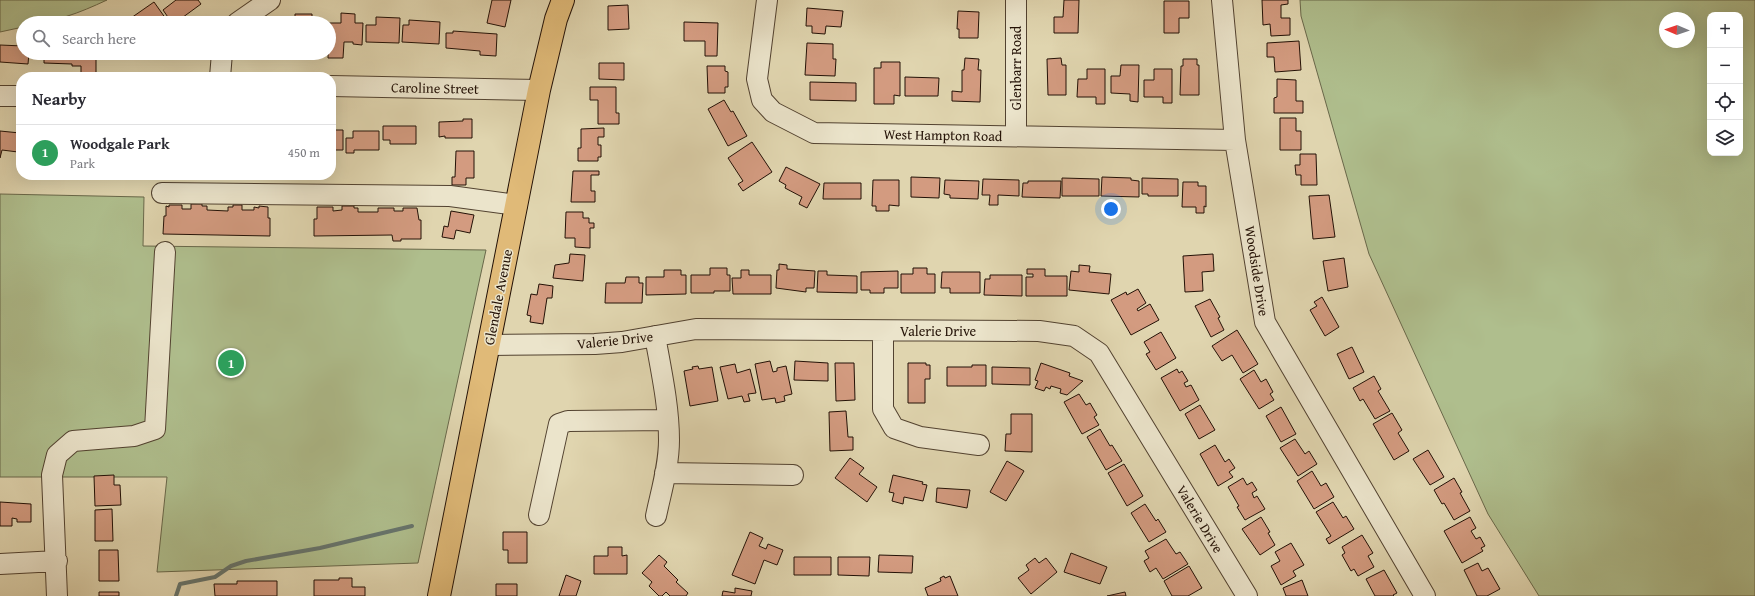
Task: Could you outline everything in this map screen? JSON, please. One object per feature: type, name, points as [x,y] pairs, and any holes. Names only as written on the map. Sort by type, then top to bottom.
[{"type":"main road","name":"Glendale Avenue","points":[[439,596],[539,90],[556,19],[563,0]]},
{"type":"street","points":[[247,16],[270,0]]},
{"type":"street","name":"West Hampton Road","points":[[767,0],[757,79],[762,100],[773,112],[814,133],[1235,140]]},
{"type":"street","name":"Glenbarr Road","points":[[1016,0],[1016,136]]},
{"type":"street","name":"Woodside Drive","points":[[1222,0],[1235,140],[1265,322],[1425,596]]},
{"type":"street","points":[[220,72],[221,60]]},
{"type":"street","name":"Caroline Street","points":[[336,86],[539,90]]},
{"type":"street","points":[[0,96],[16,96]]},
{"type":"street","points":[[162,193],[450,196],[516,205]]},
{"type":"street","points":[[57,596],[57,561],[52,475],[57,455],[73,441],[134,436],[155,429],[165,252]]},
{"type":"street","name":"Valerie Drive","points":[[489,345],[595,344],[696,329],[1039,331],[1074,336],[1099,353],[1247,596]]},
{"type":"street","points":[[883,330],[883,409],[894,428],[920,438],[979,445]]},
{"type":"street","points":[[655,336],[668,420],[669,442],[665,473],[656,516]]},
{"type":"street","points":[[539,515],[559,424],[568,421],[668,420]]},
{"type":"street","points":[[665,473],[793,475]]},
{"type":"street","points":[[0,564],[57,561]]},
{"type":"green space","points":[[0,0],[107,0],[66,16],[16,16],[16,29],[0,32]]},
{"type":"green space","points":[[1300,0],[1755,0],[1755,596],[1539,596],[1488,514],[1369,254],[1301,16]]},
{"type":"green space","points":[[0,194],[144,197],[143,246],[486,250],[418,563],[157,572],[167,477],[0,477]]},
{"type":"building","points":[[176,0],[198,0],[201,4],[185,16],[167,16],[163,10]]},
{"type":"building","points":[[492,0],[511,0],[505,27],[487,23]]},
{"type":"building","points":[[1064,0],[1079,0],[1078,33],[1054,33],[1054,17],[1063,17]]},
{"type":"building","points":[[1262,0],[1288,0],[1288,4],[1281,5],[1281,18],[1290,18],[1290,35],[1271,36],[1270,24],[1263,25]]},
{"type":"building","points":[[1164,1],[1189,1],[1189,18],[1179,18],[1179,33],[1164,33]]},
{"type":"building","points":[[154,2],[164,16],[134,16]]},
{"type":"building","points":[[628,5],[629,29],[608,30],[608,6]]},
{"type":"building","points":[[807,8],[843,11],[841,27],[826,26],[825,34],[812,33],[812,26],[806,26]]},
{"type":"building","points":[[958,11],[979,12],[978,38],[959,38],[959,29],[957,29]]},
{"type":"building","points":[[341,13],[355,14],[355,23],[363,23],[362,45],[353,44],[353,42],[344,42],[343,58],[336,58],[336,23],[341,23]]},
{"type":"building","points":[[295,14],[312,14],[312,16],[295,16]]},
{"type":"building","points":[[376,17],[400,18],[399,43],[366,42],[366,25],[376,25]]},
{"type":"building","points":[[409,20],[440,22],[439,44],[402,42],[403,25],[409,25]]},
{"type":"building","points":[[684,22],[718,23],[717,56],[705,56],[705,41],[684,41]]},
{"type":"building","points":[[453,31],[497,34],[496,56],[480,55],[480,51],[446,48],[446,33],[453,33]]},
{"type":"building","points":[[1299,41],[1301,70],[1275,72],[1274,57],[1267,57],[1267,43]]},
{"type":"building","points":[[807,43],[833,44],[833,59],[836,59],[835,76],[805,75]]},
{"type":"building","points":[[0,45],[16,46],[16,60],[28,60],[28,64],[0,62]]},
{"type":"building","points":[[965,58],[979,59],[978,70],[981,70],[980,102],[952,101],[952,91],[962,92],[962,70],[964,70]]},
{"type":"building","points":[[1061,58],[1062,65],[1066,65],[1066,95],[1048,95],[1047,59]]},
{"type":"building","points":[[1183,59],[1197,59],[1197,65],[1199,65],[1199,95],[1180,95],[1181,66],[1183,66]]},
{"type":"building","points":[[44,60],[96,60],[96,72],[81,72],[81,66],[72,66],[72,64],[44,63]]},
{"type":"building","points":[[881,62],[900,62],[900,96],[894,95],[894,104],[874,104],[874,68],[881,68]]},
{"type":"building","points":[[599,63],[624,63],[624,80],[599,79]]},
{"type":"building","points":[[1121,65],[1139,65],[1138,102],[1130,101],[1130,94],[1111,93],[1111,76],[1120,76]]},
{"type":"building","points":[[707,66],[725,66],[725,71],[728,72],[728,87],[725,87],[725,93],[708,93]]},
{"type":"building","points":[[1087,69],[1105,69],[1105,104],[1096,104],[1096,97],[1077,97],[1078,79],[1087,79]]},
{"type":"building","points":[[1154,69],[1172,69],[1172,103],[1163,103],[1163,97],[1144,97],[1144,80],[1154,80]]},
{"type":"building","points":[[905,77],[939,78],[938,96],[905,96]]},
{"type":"building","points":[[1277,79],[1296,80],[1296,101],[1303,101],[1303,113],[1274,113],[1274,98],[1277,97]]},
{"type":"building","points":[[810,82],[856,83],[856,101],[810,100]]},
{"type":"building","points":[[590,87],[616,87],[616,113],[619,113],[619,124],[598,124],[598,100],[590,100]]},
{"type":"building","points":[[724,100],[731,112],[733,111],[747,136],[728,146],[708,109]]},
{"type":"building","points":[[1280,118],[1296,118],[1296,131],[1301,131],[1301,150],[1280,150]]},
{"type":"building","points":[[463,119],[472,119],[472,138],[439,137],[439,122],[463,121]]},
{"type":"building","points":[[383,126],[416,126],[416,144],[390,144],[390,140],[383,140]]},
{"type":"building","points":[[604,128],[604,137],[598,137],[598,145],[601,145],[601,157],[598,157],[598,161],[578,161],[578,148],[581,148],[581,129]]},
{"type":"building","points":[[336,130],[343,130],[343,150],[336,150]]},
{"type":"building","points":[[0,131],[16,133],[16,152],[2,150],[0,158]]},
{"type":"building","points":[[353,131],[379,131],[379,150],[354,150],[354,153],[346,153],[346,138],[353,138]]},
{"type":"building","points":[[752,142],[772,172],[743,191],[738,184],[743,181],[728,158]]},
{"type":"building","points":[[456,151],[474,151],[474,178],[466,178],[466,185],[452,185],[452,177],[455,177]]},
{"type":"building","points":[[1300,154],[1316,154],[1317,185],[1301,185],[1301,175],[1296,175],[1295,165],[1300,165]]},
{"type":"building","points":[[786,167],[820,184],[807,208],[799,204],[802,197],[785,188],[786,185],[779,181]]},
{"type":"building","points":[[573,171],[599,171],[599,175],[591,175],[591,191],[595,191],[595,202],[571,202]]},
{"type":"building","points":[[911,177],[940,178],[939,198],[911,197]]},
{"type":"building","points":[[1102,177],[1131,178],[1131,180],[1139,181],[1139,197],[1101,196]]},
{"type":"building","points":[[1062,178],[1099,179],[1099,196],[1062,196]]},
{"type":"building","points":[[1142,178],[1178,179],[1178,196],[1148,196],[1148,194],[1142,194]]},
{"type":"building","points":[[983,179],[1019,180],[1019,196],[998,195],[998,205],[989,205],[990,195],[982,195]]},
{"type":"building","points":[[873,180],[899,180],[899,206],[889,205],[889,211],[876,211],[876,206],[872,206]]},
{"type":"building","points":[[945,180],[979,181],[978,199],[950,198],[950,195],[944,194]]},
{"type":"building","points":[[1028,181],[1061,181],[1060,198],[1022,197],[1023,183],[1028,183]]},
{"type":"building","points":[[1183,182],[1198,182],[1198,186],[1206,186],[1206,207],[1204,206],[1204,213],[1196,213],[1196,207],[1182,207]]},
{"type":"building","points":[[824,183],[861,183],[861,199],[823,199]]},
{"type":"building","points":[[1329,195],[1335,237],[1313,239],[1309,196]]},
{"type":"building","points":[[191,204],[202,204],[202,206],[207,206],[207,210],[228,211],[228,207],[233,207],[233,205],[242,205],[242,210],[254,210],[254,207],[259,208],[259,206],[268,207],[268,218],[270,218],[270,236],[163,234],[166,206],[182,205],[182,209],[191,209]]},
{"type":"building","points":[[342,206],[354,206],[354,208],[358,208],[358,212],[378,212],[378,208],[394,208],[394,211],[403,211],[403,208],[417,208],[419,220],[421,220],[421,239],[401,239],[401,241],[393,241],[392,235],[314,236],[314,219],[317,219],[317,207],[333,207],[333,211],[342,210]]},
{"type":"building","points":[[451,211],[474,215],[470,233],[456,230],[454,239],[442,237],[444,226],[448,227]]},
{"type":"building","points":[[566,212],[583,212],[583,218],[589,218],[589,223],[594,223],[594,228],[590,228],[590,248],[575,247],[575,238],[565,238]]},
{"type":"building","points":[[570,254],[585,255],[583,281],[553,278],[555,265],[569,263]]},
{"type":"building","points":[[1213,254],[1214,271],[1202,272],[1203,291],[1185,292],[1183,256]]},
{"type":"building","points":[[1344,258],[1348,287],[1328,291],[1323,261]]},
{"type":"building","points":[[779,264],[787,265],[787,269],[815,271],[814,288],[806,288],[806,292],[776,288],[777,270],[779,270]]},
{"type":"building","points":[[1079,265],[1090,266],[1089,272],[1111,274],[1109,294],[1069,290],[1071,271],[1079,272]]},
{"type":"building","points":[[710,268],[727,268],[727,275],[730,275],[730,291],[691,293],[691,275],[710,275]]},
{"type":"building","points":[[913,268],[927,268],[927,274],[935,274],[935,293],[901,293],[901,274],[913,274]]},
{"type":"building","points":[[1027,269],[1045,269],[1045,276],[1067,276],[1067,296],[1026,296],[1026,277],[1033,277],[1033,274],[1027,274]]},
{"type":"building","points":[[664,270],[681,270],[681,275],[686,275],[686,294],[646,295],[646,277],[664,277]]},
{"type":"building","points":[[741,270],[749,270],[749,275],[771,275],[771,294],[733,294],[732,278],[741,278]]},
{"type":"building","points":[[818,271],[827,271],[827,275],[857,276],[857,293],[817,292]]},
{"type":"building","points":[[898,271],[898,288],[884,288],[884,293],[870,293],[870,290],[861,290],[861,272]]},
{"type":"building","points":[[942,272],[980,272],[980,293],[950,293],[950,288],[941,288]]},
{"type":"building","points":[[990,275],[1022,275],[1022,296],[984,295],[985,279],[990,279]]},
{"type":"building","points":[[626,277],[639,277],[639,283],[643,283],[642,303],[605,303],[606,283],[625,283]]},
{"type":"building","points":[[539,284],[553,286],[552,298],[547,298],[543,324],[530,322],[531,316],[527,315],[531,294],[537,295]]},
{"type":"building","points":[[1138,289],[1146,303],[1137,309],[1138,311],[1150,304],[1159,320],[1131,335],[1111,300],[1126,292],[1127,295]]},
{"type":"building","points":[[1322,297],[1339,327],[1325,336],[1310,310],[1317,306],[1314,302]]},
{"type":"building","points":[[1210,299],[1220,317],[1218,318],[1224,330],[1211,337],[1195,306]]},
{"type":"building","points":[[1237,330],[1258,364],[1243,373],[1232,355],[1222,361],[1212,346]]},
{"type":"building","points":[[1161,332],[1176,358],[1156,370],[1146,354],[1150,352],[1144,342]]},
{"type":"building","points":[[1352,347],[1364,372],[1349,379],[1337,354]]},
{"type":"building","points":[[770,361],[773,372],[777,371],[777,368],[786,366],[792,394],[784,396],[785,401],[776,403],[775,398],[762,400],[755,364]]},
{"type":"building","points":[[795,361],[828,363],[828,381],[794,380]]},
{"type":"building","points":[[835,363],[854,363],[855,400],[836,401]]},
{"type":"building","points":[[908,363],[926,363],[926,365],[930,365],[930,379],[925,379],[925,403],[908,403]]},
{"type":"building","points":[[1041,363],[1070,373],[1069,376],[1083,381],[1067,395],[1060,393],[1061,389],[1051,386],[1050,389],[1046,387],[1044,391],[1035,388],[1038,381],[1035,380]]},
{"type":"building","points":[[735,364],[737,373],[750,369],[756,393],[748,394],[750,401],[744,402],[742,396],[728,399],[720,367]]},
{"type":"building","points":[[972,365],[986,365],[986,386],[947,386],[947,367],[972,367]]},
{"type":"building","points":[[698,366],[699,369],[712,367],[718,401],[690,406],[684,371]]},
{"type":"building","points":[[992,367],[1030,368],[1030,385],[992,384]]},
{"type":"building","points":[[1177,369],[1179,373],[1182,371],[1188,381],[1184,383],[1186,387],[1191,385],[1199,400],[1180,411],[1161,378]]},
{"type":"building","points":[[1254,370],[1261,382],[1266,379],[1273,392],[1270,394],[1274,400],[1259,409],[1240,379]]},
{"type":"building","points":[[1374,376],[1381,389],[1378,391],[1390,411],[1375,419],[1363,399],[1360,401],[1353,388]]},
{"type":"building","points":[[1079,394],[1086,405],[1090,403],[1097,415],[1094,417],[1099,425],[1082,434],[1064,402]]},
{"type":"building","points":[[1200,405],[1215,430],[1199,439],[1185,414]]},
{"type":"building","points":[[1281,407],[1296,434],[1281,442],[1266,416]]},
{"type":"building","points":[[846,411],[848,437],[853,437],[853,450],[830,451],[829,412]]},
{"type":"building","points":[[1392,413],[1402,430],[1398,433],[1409,451],[1394,460],[1373,424]]},
{"type":"building","points":[[1011,414],[1032,414],[1032,452],[1005,451],[1006,434],[1011,434]]},
{"type":"building","points":[[1100,429],[1110,446],[1112,445],[1122,461],[1106,470],[1087,437]]},
{"type":"building","points":[[1295,439],[1305,454],[1309,451],[1317,464],[1298,476],[1280,448]]},
{"type":"building","points":[[1215,445],[1225,462],[1229,459],[1235,468],[1229,472],[1233,477],[1218,486],[1200,454]]},
{"type":"building","points":[[1428,450],[1444,477],[1430,485],[1413,459]]},
{"type":"building","points":[[850,458],[864,468],[859,474],[877,487],[867,502],[835,478]]},
{"type":"building","points":[[1007,461],[1024,471],[1006,501],[990,492]]},
{"type":"building","points":[[1124,464],[1143,496],[1127,506],[1108,473]]},
{"type":"building","points":[[1312,471],[1321,486],[1326,483],[1334,497],[1314,509],[1297,481]]},
{"type":"building","points":[[114,475],[114,485],[120,485],[121,505],[95,506],[94,476]]},
{"type":"building","points":[[893,475],[923,482],[922,484],[927,485],[923,501],[904,497],[903,504],[892,501],[894,493],[889,492]]},
{"type":"building","points":[[1243,478],[1247,485],[1252,482],[1257,490],[1252,493],[1254,498],[1257,496],[1265,509],[1245,520],[1228,487]]},
{"type":"building","points":[[1454,478],[1470,511],[1454,520],[1434,490]]},
{"type":"building","points":[[937,488],[970,490],[967,508],[936,502]]},
{"type":"building","points":[[0,502],[31,504],[31,522],[17,522],[17,519],[12,518],[12,526],[0,526]]},
{"type":"building","points":[[1333,502],[1343,518],[1346,516],[1354,529],[1329,544],[1326,539],[1331,536],[1316,512]]},
{"type":"building","points":[[1145,504],[1156,521],[1158,519],[1166,532],[1149,542],[1131,513]]},
{"type":"building","points":[[112,509],[113,541],[95,541],[95,510]]},
{"type":"building","points":[[1261,517],[1270,532],[1268,533],[1275,545],[1260,555],[1242,529]]},
{"type":"building","points":[[1470,517],[1476,528],[1471,531],[1476,539],[1480,537],[1485,546],[1481,548],[1483,551],[1462,563],[1444,531]]},
{"type":"building","points":[[503,532],[527,532],[527,563],[508,563],[508,550],[503,550]]},
{"type":"building","points":[[750,532],[763,538],[759,546],[766,549],[768,544],[783,550],[777,565],[764,560],[755,584],[732,575]]},
{"type":"building","points":[[1362,535],[1373,553],[1368,556],[1374,567],[1358,576],[1354,569],[1351,571],[1342,555],[1345,553],[1342,547]]},
{"type":"building","points":[[1166,539],[1176,554],[1180,552],[1188,564],[1163,579],[1156,568],[1150,572],[1144,561],[1149,558],[1145,551]]},
{"type":"building","points":[[1291,543],[1304,565],[1293,571],[1296,576],[1281,585],[1271,566],[1280,561],[1275,552]]},
{"type":"building","points":[[608,547],[622,547],[622,556],[627,555],[627,574],[594,574],[594,556],[608,556]]},
{"type":"building","points":[[99,550],[118,550],[119,581],[99,581]]},
{"type":"building","points":[[1071,553],[1107,567],[1100,584],[1064,572]]},
{"type":"building","points":[[659,555],[667,562],[664,566],[678,580],[676,582],[688,593],[686,596],[670,596],[666,592],[662,596],[659,596],[649,586],[652,582],[642,573]]},
{"type":"building","points":[[879,555],[913,556],[912,573],[878,572]]},
{"type":"building","points":[[794,557],[831,557],[831,575],[794,575]]},
{"type":"building","points":[[838,557],[870,557],[869,576],[838,575]]},
{"type":"building","points":[[1035,558],[1039,563],[1046,558],[1057,572],[1031,594],[1018,578],[1029,570],[1026,565]]},
{"type":"building","points":[[1478,563],[1482,571],[1488,568],[1500,589],[1487,596],[1477,596],[1464,570]]},
{"type":"building","points":[[1189,566],[1202,588],[1188,596],[1172,596],[1164,581]]},
{"type":"building","points":[[1384,570],[1397,593],[1393,595],[1394,596],[1375,596],[1366,579]]},
{"type":"building","points":[[566,575],[581,581],[576,596],[559,596]]},
{"type":"building","points":[[944,576],[945,578],[950,576],[958,596],[928,596],[925,588],[941,581],[940,578]]},
{"type":"building","points":[[339,578],[352,578],[352,587],[365,587],[365,596],[314,596],[314,580],[339,580]]},
{"type":"building","points":[[1302,580],[1308,596],[1286,596],[1283,588]]},
{"type":"building","points":[[237,581],[277,581],[277,596],[215,596],[214,584],[237,584]]},
{"type":"building","points":[[496,584],[517,584],[517,596],[496,596]]},
{"type":"building","points":[[735,588],[752,591],[751,596],[722,596],[723,591],[735,593]]},
{"type":"building","points":[[99,592],[119,592],[119,596],[99,596]]},
{"type":"building","points":[[1125,592],[1126,596],[1107,596]]},
{"type":"waterway","points":[[176,596],[180,584],[215,577],[231,566],[246,561],[320,548],[412,526]]},
{"type":"place","name":"Woodgale Park","points":[[231,363]]}]
